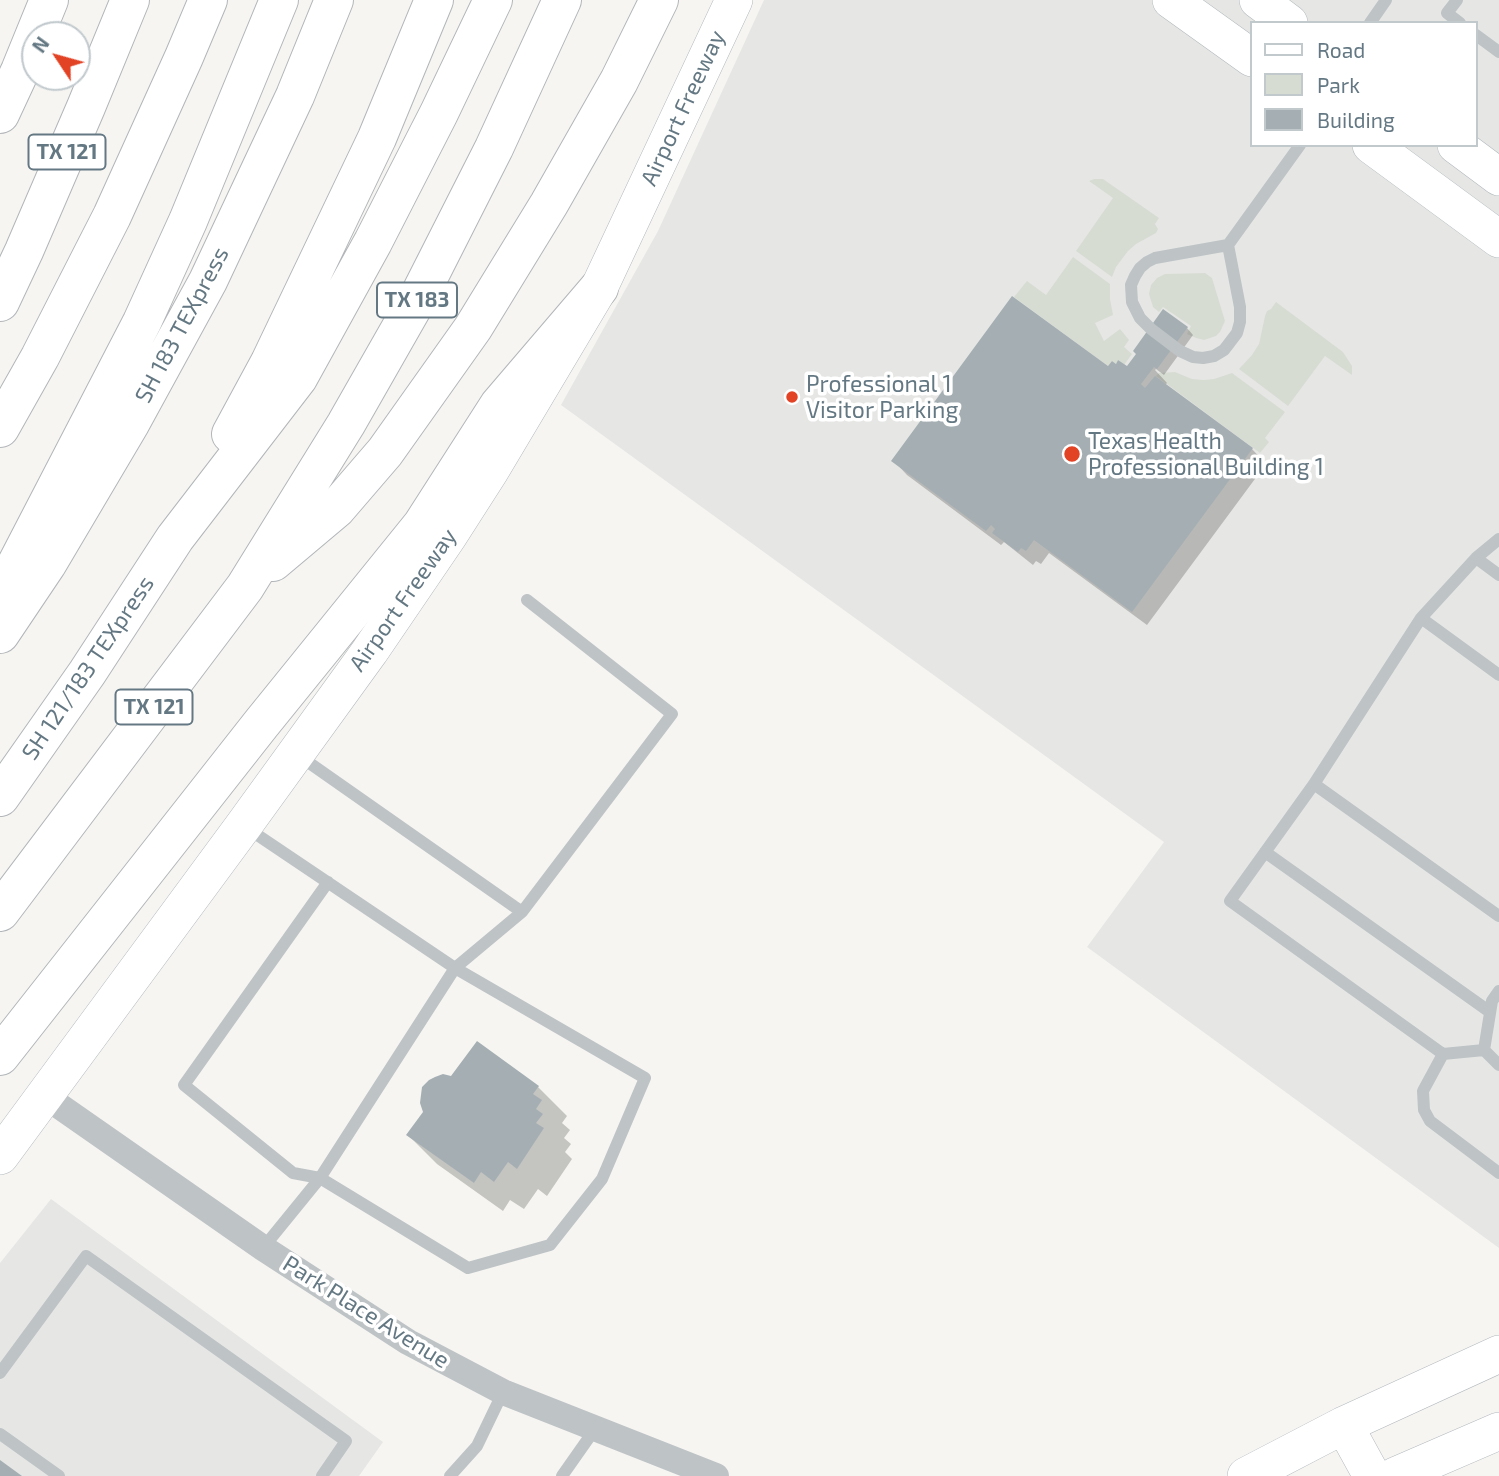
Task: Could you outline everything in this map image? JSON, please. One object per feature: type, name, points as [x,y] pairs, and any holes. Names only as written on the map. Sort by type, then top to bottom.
[{"type":"highway","points":[[0,114],[49,0]]},
{"type":"highway","name":"TX 121","points":[[0,302],[71,144],[130,0]]},
{"type":"highway","points":[[0,428],[40,357],[112,216],[208,0]]},
{"type":"highway","points":[[0,596],[142,322],[188,221],[279,0]]},
{"type":"highway","name":"SH 183 TEXpress","points":[[0,634],[47,564],[131,422],[208,281],[295,96],[334,0]]},
{"type":"highway","points":[[175,538],[270,362],[377,138],[434,0]]},
{"type":"highway","points":[[175,538],[298,378],[379,231],[493,0]]},
{"type":"highway","name":"TX 183","points":[[245,587],[346,425],[419,296],[494,148],[562,0]]},
{"type":"highway","points":[[245,587],[336,509],[385,452],[473,328],[550,204],[619,82],[659,0]]},
{"type":"highway","points":[[0,1056],[261,724],[422,525],[499,405],[599,288]]},
{"type":"highway","name":"SH 121/183 TEXpress","points":[[0,797],[87,673],[175,538]]},
{"type":"highway","name":"TX 121","points":[[0,912],[245,587]]},
{"type":"main road","name":"Airport Freeway","points":[[0,1156],[370,651],[490,471],[599,288],[734,0]]},
{"type":"main road","points":[[1171,0],[1250,57]]},
{"type":"main road","points":[[1258,0],[1286,21]]},
{"type":"main road","points":[[1374,147],[1499,239]]},
{"type":"main road","points":[[1459,147],[1499,177]]},
{"type":"main road","points":[[1246,1476],[1344,1425],[1499,1354]]},
{"type":"main road","points":[[1344,1425],[1372,1476]]},
{"type":"main road","points":[[1395,1476],[1499,1431]]},
{"type":"street","name":"Park Place Avenue","points":[[45,1096],[263,1248],[408,1342],[503,1392],[595,1429],[681,1470],[716,1476]]},
{"type":"lane","points":[[1371,21],[1386,0]]},
{"type":"lane","points":[[1457,0],[1447,13],[1457,21]]},
{"type":"lane","points":[[1478,36],[1499,52]]},
{"type":"lane","points":[[1228,245],[1240,307],[1237,333],[1224,350],[1214,356],[1193,357],[1180,351],[1145,324],[1132,302],[1131,285],[1140,268],[1155,258],[1228,245],[1299,147]]},
{"type":"lane","points":[[1485,1050],[1443,1054],[1230,901],[1314,783],[1421,618],[1476,558],[1499,539]]},
{"type":"lane","points":[[1476,558],[1499,575]]},
{"type":"lane","points":[[263,1248],[320,1178],[455,968],[522,912],[672,714],[527,600]]},
{"type":"lane","points":[[1421,618],[1499,675]]},
{"type":"lane","points":[[295,753],[522,912]]},
{"type":"lane","points":[[1314,783],[1499,916]]},
{"type":"lane","points":[[244,825],[455,968],[645,1078],[602,1179],[550,1245],[468,1268],[320,1178],[293,1173],[184,1085],[328,882]]},
{"type":"lane","points":[[1265,852],[1490,1012]]},
{"type":"lane","points":[[1485,1050],[1492,1001],[1499,991]]},
{"type":"lane","points":[[1485,1050],[1499,1065]]},
{"type":"lane","points":[[1443,1054],[1423,1091],[1424,1110],[1430,1121],[1499,1173]]},
{"type":"lane","points":[[0,1373],[86,1256],[346,1441],[322,1476]]},
{"type":"lane","points":[[450,1476],[477,1446],[503,1392]]},
{"type":"lane","points":[[562,1476],[595,1429]]},
{"type":"lane","points":[[0,1433],[59,1476]]},
{"type":"shaded area","points":[[764,0],[1499,0],[1499,1248],[1087,947],[1164,842],[561,405],[658,231]]},
{"type":"shaded area","points":[[51,1199],[383,1442],[359,1476],[0,1476],[0,1263]]},
{"type":"green space","points":[[1103,179],[1159,218],[1155,224],[1158,229],[1156,233],[1128,251],[1112,277],[1076,251],[1113,198],[1089,181]]},
{"type":"green space","points":[[1073,257],[1110,284],[1113,315],[1095,323],[1104,341],[1120,329],[1129,340],[1124,347],[1132,354],[1124,365],[1118,360],[1116,364],[1112,361],[1108,366],[1014,297],[1027,281],[1046,295]]},
{"type":"green space","points":[[1205,273],[1212,278],[1225,321],[1216,336],[1204,340],[1187,334],[1191,326],[1163,307],[1159,312],[1153,307],[1149,294],[1151,285],[1165,274]]},
{"type":"green space","points":[[1276,302],[1343,352],[1352,366],[1352,375],[1325,356],[1288,406],[1239,369],[1259,344],[1267,311]]},
{"type":"green space","points":[[1175,372],[1192,379],[1204,380],[1232,373],[1285,412],[1265,438],[1269,442],[1260,453],[1156,376],[1159,373]]},
{"type":"building","name":"Texas Health Professional Building 1","points":[[1012,296],[1108,366],[1112,361],[1116,364],[1118,360],[1127,366],[1136,354],[1133,351],[1163,309],[1188,327],[1157,369],[1154,367],[1141,384],[1145,388],[1155,376],[1253,448],[1132,612],[1034,540],[1026,551],[1021,548],[1018,552],[992,533],[995,529],[991,525],[986,531],[891,461]]},
{"type":"building","points":[[477,1041],[539,1086],[533,1094],[542,1100],[536,1109],[543,1114],[536,1123],[544,1128],[517,1169],[508,1162],[494,1182],[481,1172],[474,1183],[406,1135],[423,1112],[420,1103],[422,1087],[435,1077],[443,1074],[451,1076]]},
{"type":"building","points":[[0,1460],[22,1476],[0,1476]]},
{"type":"place","name":"Professional 1 Visitor Parking","points":[[792,397]]},
{"type":"place","name":"Texas Health Professional Building 1","points":[[1072,454]]}]
